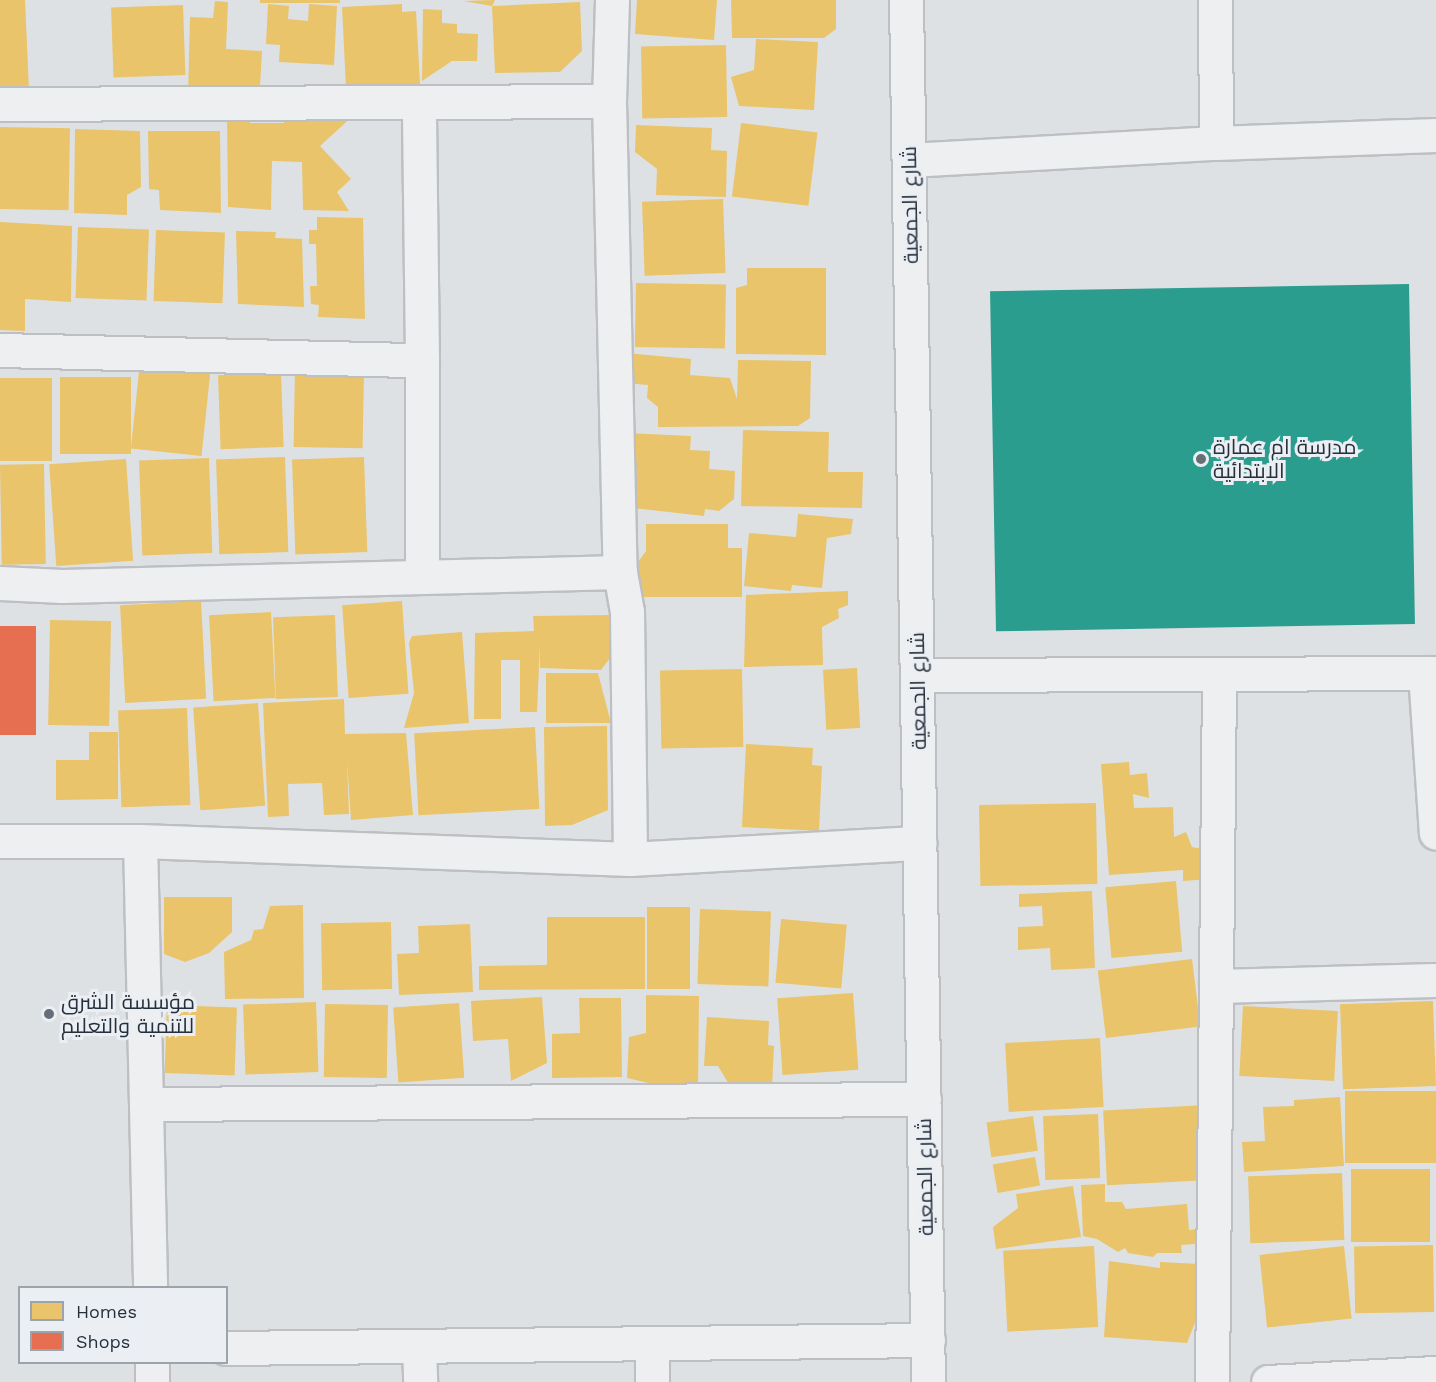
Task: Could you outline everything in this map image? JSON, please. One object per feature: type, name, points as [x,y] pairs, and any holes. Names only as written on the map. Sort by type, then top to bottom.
[{"type":"street","points":[[612,0],[609,101],[620,572],[627,611],[630,859]]},
{"type":"street","name":"شارع الجمعية","points":[[906,0],[928,1382]]},
{"type":"street","points":[[1215,0],[1216,143]]},
{"type":"street","points":[[0,104],[419,105],[609,101]]},
{"type":"street","points":[[419,105],[422,577]]},
{"type":"street","points":[[909,160],[1216,143],[1436,135]]},
{"type":"street","points":[[0,350],[422,360]]},
{"type":"street","points":[[0,583],[62,586],[620,572]]},
{"type":"street","points":[[917,675],[1431,673],[1436,833]]},
{"type":"street","points":[[1212,1382],[1220,674]]},
{"type":"street","points":[[0,841],[140,841],[630,859],[920,843]]},
{"type":"street","points":[[140,841],[150,1286]]},
{"type":"street","points":[[1216,986],[1436,980]]},
{"type":"street","points":[[146,1104],[924,1099]]},
{"type":"street","points":[[228,1348],[928,1340]]},
{"type":"street","points":[[652,1343],[652,1382]]},
{"type":"street","points":[[419,1347],[420,1382]]},
{"type":"street","points":[[152,1364],[152,1382]]},
{"type":"street","points":[[1268,1382],[1436,1373]]},
{"type":"building: Homes","points":[[0,0],[25,0],[29,90],[0,91]]},
{"type":"building: Homes","points":[[260,0],[340,0],[340,3],[260,3]]},
{"type":"building: Homes","points":[[495,0],[492,6],[463,1]]},
{"type":"building: Homes","points":[[637,0],[717,0],[714,40],[635,34]]},
{"type":"building: Homes","points":[[731,0],[836,0],[836,29],[824,38],[732,38]]},
{"type":"building: Homes","points":[[215,1],[228,2],[226,49],[262,51],[260,86],[243,85],[238,91],[188,97],[190,17],[213,18]]},
{"type":"building: Homes","points":[[580,2],[582,51],[560,72],[495,73],[492,6]]},
{"type":"building: Homes","points":[[268,4],[289,6],[288,19],[308,21],[309,4],[337,6],[334,65],[279,62],[280,45],[266,44]]},
{"type":"building: Homes","points":[[402,4],[402,12],[416,11],[420,84],[346,88],[342,7]]},
{"type":"building: Homes","points":[[183,5],[185,75],[113,77],[111,8]]},
{"type":"building: Homes","points":[[423,9],[442,10],[442,23],[457,24],[457,33],[478,34],[477,61],[452,61],[422,81]]},
{"type":"building: Homes","points":[[756,39],[818,42],[814,110],[739,106],[731,77],[754,70]]},
{"type":"building: Homes","points":[[726,45],[727,117],[642,118],[641,46]]},
{"type":"building: Homes","points":[[283,112],[356,113],[320,146],[351,179],[337,192],[349,211],[303,210],[302,162],[272,161],[271,210],[228,207],[227,116],[249,116],[250,123],[284,123]]},
{"type":"building: Homes","points":[[741,123],[817,132],[808,206],[732,196]]},
{"type":"building: Homes","points":[[636,125],[712,128],[711,150],[727,151],[726,197],[656,195],[657,169],[635,152]]},
{"type":"building: Homes","points":[[0,127],[70,128],[69,210],[0,209]]},
{"type":"building: Homes","points":[[75,129],[140,131],[141,187],[127,195],[127,215],[74,213]]},
{"type":"building: Homes","points":[[148,131],[220,131],[221,213],[160,210],[159,190],[149,189]]},
{"type":"building: Homes","points":[[723,199],[726,273],[645,276],[642,202]]},
{"type":"building: Homes","points":[[317,217],[363,218],[365,319],[318,317],[319,305],[311,304],[310,286],[317,286],[316,244],[309,244],[309,230],[317,230]]},
{"type":"building: Homes","points":[[0,222],[72,226],[71,302],[25,299],[25,331],[0,330]]},
{"type":"building: Homes","points":[[78,227],[149,229],[146,300],[76,298]]},
{"type":"building: Homes","points":[[156,230],[225,232],[222,303],[154,301]]},
{"type":"building: Homes","points":[[236,231],[276,232],[275,238],[302,239],[304,307],[238,304]]},
{"type":"building: Homes","points":[[747,268],[826,268],[826,355],[736,354],[736,288],[747,285]]},
{"type":"building: Homes","points":[[636,283],[726,285],[725,349],[635,347]]},
{"type":"building: Homes","points":[[626,353],[691,359],[690,375],[730,378],[737,399],[738,360],[811,361],[810,418],[798,426],[658,427],[658,407],[647,398],[648,385],[624,383]]},
{"type":"building: Homes","points":[[140,362],[211,369],[202,456],[131,449]]},
{"type":"building: Homes","points":[[295,367],[364,368],[363,448],[294,447]]},
{"type":"building: Homes","points":[[281,373],[284,447],[221,449],[218,375]]},
{"type":"building: Homes","points":[[60,377],[131,377],[131,454],[60,454]]},
{"type":"building: Homes","points":[[0,378],[52,378],[52,461],[0,461]]},
{"type":"building: Homes","points":[[743,430],[829,432],[828,472],[863,472],[862,508],[741,506]]},
{"type":"building: Homes","points":[[627,433],[691,436],[690,450],[710,451],[709,469],[735,471],[734,499],[719,511],[705,509],[704,516],[633,508],[637,473]]},
{"type":"building: Homes","points":[[285,457],[288,552],[219,554],[216,459]]},
{"type":"building: Homes","points":[[364,457],[367,552],[295,554],[292,460]]},
{"type":"building: Homes","points":[[209,458],[212,553],[142,555],[139,460]]},
{"type":"building: Homes","points":[[126,459],[133,561],[56,566],[49,464]]},
{"type":"building: Homes","points":[[44,464],[46,564],[2,565],[0,465]]},
{"type":"building: Homes","points":[[798,514],[853,519],[851,534],[827,538],[822,588],[792,585],[791,591],[744,586],[749,533],[796,537]]},
{"type":"building: Homes","points":[[646,524],[728,524],[728,548],[742,548],[742,597],[639,597],[638,562],[646,551]]},
{"type":"building: Homes","points":[[848,591],[848,605],[838,609],[839,618],[822,627],[823,665],[744,667],[746,595]]},
{"type":"building: Homes","points":[[201,601],[206,699],[125,703],[120,605]]},
{"type":"building: Homes","points":[[402,601],[408,694],[349,698],[342,605]]},
{"type":"building: Homes","points":[[271,612],[276,698],[214,701],[209,615]]},
{"type":"building: Homes","points":[[335,615],[338,697],[276,699],[273,617]]},
{"type":"building: Homes","points":[[612,615],[613,654],[601,670],[540,668],[540,644],[537,712],[520,712],[520,660],[501,660],[501,719],[474,719],[475,633],[534,631],[533,616]]},
{"type":"building: Homes","points":[[50,620],[111,621],[109,726],[48,725]]},
{"type":"building: Homes","points":[[462,632],[469,723],[404,728],[414,693],[409,643],[412,636]]},
{"type":"building: Homes","points":[[857,668],[860,728],[826,730],[823,670]]},
{"type":"building: Homes","points":[[742,669],[743,747],[661,748],[660,670]]},
{"type":"building: Homes","points":[[546,673],[598,673],[611,723],[546,723]]},
{"type":"building: Homes","points":[[344,699],[345,734],[406,733],[413,815],[351,820],[347,761],[349,814],[324,815],[322,783],[288,784],[289,816],[268,817],[263,703]]},
{"type":"building: Homes","points":[[258,703],[265,806],[200,810],[193,708]]},
{"type":"building: Homes","points":[[187,708],[190,805],[121,807],[118,710]]},
{"type":"building: Homes","points":[[607,726],[608,810],[572,825],[545,826],[544,727]]},
{"type":"building: Homes","points":[[535,727],[539,809],[418,815],[414,733]]},
{"type":"building: Homes","points":[[89,732],[118,732],[118,799],[56,800],[56,760],[89,760]]},
{"type":"building: Homes","points":[[746,744],[813,748],[812,765],[822,766],[819,831],[742,827]]},
{"type":"building: Homes","points":[[1129,762],[1130,775],[1147,773],[1149,798],[1133,794],[1134,808],[1173,807],[1174,837],[1186,832],[1192,847],[1208,850],[1210,879],[1183,881],[1183,870],[1109,875],[1101,764]]},
{"type":"building: Homes","points":[[1096,803],[1097,884],[980,886],[979,805]]},
{"type":"building: Homes","points":[[1176,881],[1182,952],[1111,958],[1105,887]]},
{"type":"building: Homes","points":[[1092,891],[1095,968],[1051,970],[1050,948],[1018,950],[1018,927],[1043,926],[1042,906],[1019,907],[1019,894]]},
{"type":"building: Homes","points":[[164,897],[232,897],[232,932],[209,953],[185,962],[164,954]]},
{"type":"building: Homes","points":[[303,905],[304,998],[225,999],[224,952],[251,940],[254,930],[263,929],[270,906]]},
{"type":"building: Homes","points":[[647,907],[690,907],[690,989],[647,989]]},
{"type":"building: Homes","points":[[700,909],[771,911],[768,986],[697,984]]},
{"type":"building: Homes","points":[[547,917],[645,917],[645,989],[479,990],[479,966],[547,965]]},
{"type":"building: Homes","points":[[781,919],[847,925],[841,989],[775,983]]},
{"type":"building: Homes","points":[[391,922],[392,989],[322,990],[321,923]]},
{"type":"building: Homes","points":[[470,924],[473,992],[399,995],[397,954],[419,953],[418,926]]},
{"type":"building: Homes","points":[[1192,959],[1200,1026],[1106,1038],[1098,971]]},
{"type":"building: Homes","points":[[853,993],[858,1070],[783,1075],[777,998]]},
{"type":"building: Homes","points":[[646,995],[699,996],[698,1087],[661,1086],[627,1078],[629,1037],[646,1033]]},
{"type":"building: Homes","points":[[542,997],[547,1063],[511,1081],[508,1039],[473,1041],[471,1001]]},
{"type":"building: Homes","points":[[579,998],[621,998],[622,1077],[552,1078],[552,1034],[580,1033]]},
{"type":"building: Homes","points":[[1433,1001],[1436,1086],[1343,1089],[1340,1004]]},
{"type":"building: Homes","points":[[316,1002],[318,1072],[245,1075],[243,1005]]},
{"type":"building: Homes","points":[[459,1003],[464,1078],[398,1082],[393,1008]]},
{"type":"building: Homes","points":[[325,1004],[388,1005],[387,1078],[324,1077]]},
{"type":"building: Homes","points":[[167,1005],[237,1007],[235,1075],[165,1073]]},
{"type":"building: Homes","points":[[1243,1006],[1338,1011],[1334,1081],[1239,1076]]},
{"type":"building: Homes","points":[[707,1017],[769,1021],[768,1045],[774,1046],[772,1088],[730,1086],[718,1066],[704,1066]]},
{"type":"building: Homes","points":[[1100,1038],[1104,1107],[1009,1112],[1005,1043]]},
{"type":"building: Homes","points":[[1345,1091],[1436,1091],[1436,1163],[1345,1163]]},
{"type":"building: Homes","points":[[1340,1097],[1344,1166],[1244,1172],[1242,1142],[1265,1141],[1263,1107],[1294,1106],[1294,1100]]},
{"type":"building: Homes","points":[[1206,1105],[1210,1180],[1107,1185],[1103,1110]]},
{"type":"building: Homes","points":[[1098,1114],[1100,1178],[1045,1180],[1043,1116]]},
{"type":"building: Homes","points":[[1033,1116],[1038,1151],[991,1157],[986,1123]]},
{"type":"building: Homes","points":[[1035,1157],[1040,1186],[998,1193],[993,1164]]},
{"type":"building: Homes","points":[[1351,1169],[1430,1169],[1430,1242],[1351,1242]]},
{"type":"building: Homes","points":[[1342,1173],[1344,1240],[1250,1243],[1248,1176]]},
{"type":"building: Homes","points":[[1105,1184],[1105,1202],[1122,1202],[1126,1209],[1187,1204],[1189,1230],[1199,1229],[1201,1257],[1195,1244],[1181,1245],[1182,1253],[1157,1253],[1153,1257],[1128,1253],[1125,1248],[1118,1252],[1097,1239],[1083,1236],[1081,1185]]},
{"type":"building: Homes","points":[[1073,1186],[1081,1237],[996,1249],[993,1227],[1018,1208],[1016,1194]]},
{"type":"building: Homes","points":[[1433,1245],[1434,1312],[1355,1313],[1354,1246]]},
{"type":"building: Homes","points":[[1094,1246],[1098,1327],[1007,1332],[1003,1251]]},
{"type":"building: Homes","points":[[1344,1246],[1352,1319],[1267,1327],[1259,1255]]},
{"type":"building: Homes","points":[[1109,1261],[1160,1268],[1160,1262],[1200,1264],[1212,1279],[1187,1343],[1104,1337]]},
{"type":"building: Shops","points":[[0,626],[36,626],[36,735],[0,735]]},
{"type":"building: Schools","name":"مدرسة ام عمارة الابتدائية","points":[[1409,284],[1415,624],[996,631],[990,291]]},
{"type":"place","name":"مدرسة ام عمارة الابتدائية","points":[[1201,459]]},
{"type":"place","name":"مؤسسة الشرق للتنمية والتعليم","points":[[49,1014]]}]
